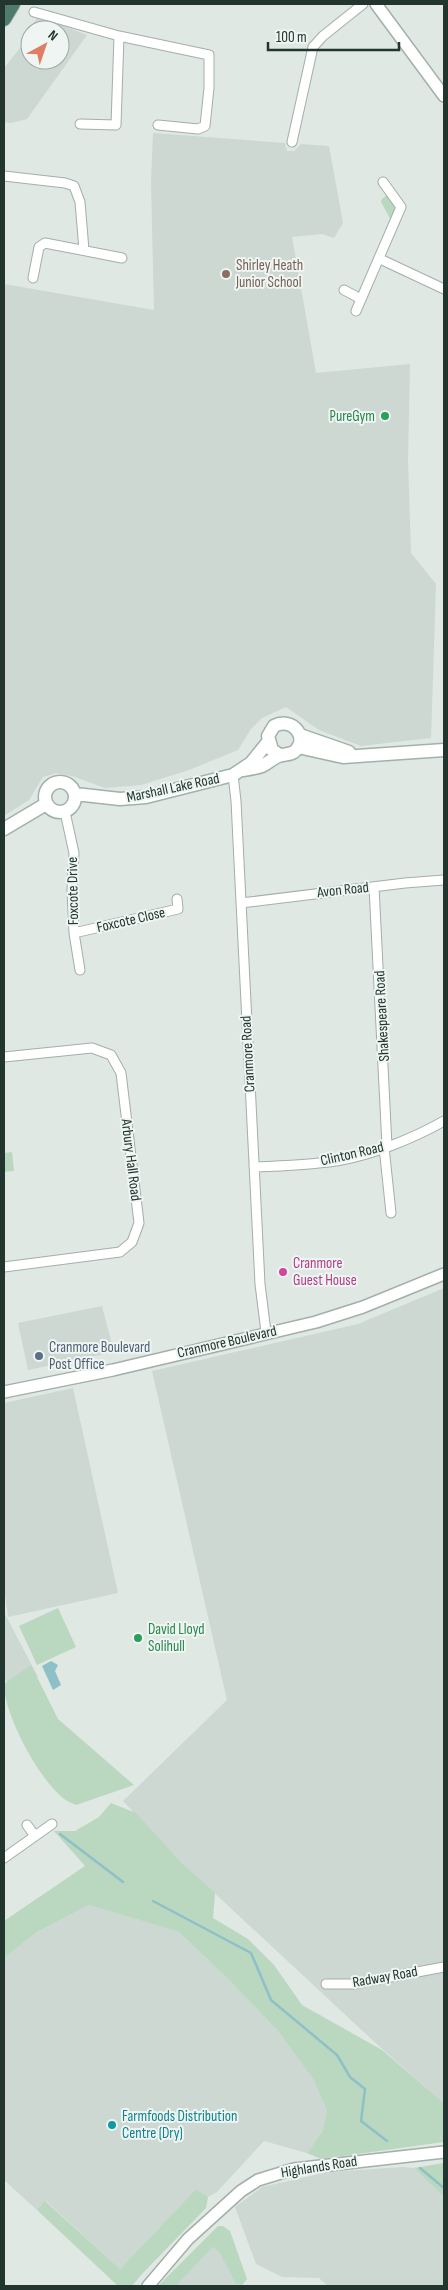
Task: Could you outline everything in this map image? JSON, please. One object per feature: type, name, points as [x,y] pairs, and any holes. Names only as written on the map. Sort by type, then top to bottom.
[{"type":"highway","points":[[4,19],[14,4]]},
{"type":"main road","name":"Marshall Lake Road","points":[[75,794],[120,799],[146,796],[236,773],[262,766],[280,755],[293,752],[299,741],[294,726],[285,722],[279,723],[270,730],[268,742],[252,763],[236,773]]},
{"type":"main road","name":"Marshall Lake Road","points":[[299,741],[366,756],[444,750]]},
{"type":"main road","points":[[268,742],[272,750],[280,755]]},
{"type":"main road","points":[[55,783],[69,784],[75,794],[74,805],[65,812],[56,812],[46,804],[46,790],[55,783]]},
{"type":"main road","points":[[4,829],[46,804]]},
{"type":"street","points":[[292,142],[313,47],[323,36],[363,4]]},
{"type":"street","points":[[376,4],[444,96]]},
{"type":"street","points":[[34,12],[119,36],[209,55],[206,126],[198,129],[158,125]]},
{"type":"street","points":[[80,124],[116,125],[119,36]]},
{"type":"street","points":[[4,176],[65,183],[74,186],[80,202],[84,250]]},
{"type":"street","points":[[356,311],[401,207],[385,186],[379,196]]},
{"type":"street","points":[[33,278],[39,247],[45,243],[122,258]]},
{"type":"street","points":[[380,259],[444,289]]},
{"type":"street","points":[[344,290],[361,299]]},
{"type":"street","name":"Cranmore Road","points":[[236,773],[260,1284],[266,1332]]},
{"type":"street","name":"Foxcote Drive","points":[[65,812],[74,853],[72,890],[74,933],[80,970]]},
{"type":"street","name":"Avon Road","points":[[241,903],[444,880]]},
{"type":"street","name":"Shakespeare Road","points":[[374,887],[390,1214]]},
{"type":"street","name":"Foxcote Close","points":[[74,933],[178,909],[177,899]]},
{"type":"street","name":"Arbury Hall Road","points":[[4,1057],[92,1048],[110,1056],[121,1074],[139,1223],[132,1242],[120,1252],[4,1267]]},
{"type":"street","name":"Clinton Road","points":[[254,1167],[336,1161],[386,1147],[444,1121]]},
{"type":"street","name":"Cranmore Boulevard","points":[[4,1392],[113,1370],[339,1315],[444,1274]]},
{"type":"street","points":[[4,1858],[52,1824]]},
{"type":"street","points":[[27,1825],[35,1836]]},
{"type":"street","name":"Radway Road","points":[[326,1984],[353,1984],[444,1967]]},
{"type":"street","name":"Highlands Road","points":[[148,2286],[188,2239],[241,2191],[258,2180],[294,2169],[444,2152]]},
{"type":"shaded area","points":[[38,16],[48,20],[36,20]]},
{"type":"shaded area","points":[[70,28],[87,35],[70,59]]},
{"type":"shaded area","points":[[20,48],[20,70],[62,70],[27,119],[11,123],[4,122],[4,68]]},
{"type":"shaded area","points":[[153,133],[285,143],[287,151],[294,151],[301,144],[329,146],[343,223],[334,238],[322,234],[292,237],[316,373],[410,364],[408,460],[411,553],[436,584],[431,738],[361,746],[319,730],[286,707],[262,718],[251,729],[238,750],[189,770],[141,785],[105,788],[72,776],[57,773],[43,777],[29,800],[4,816],[4,284],[154,310],[151,181]]},
{"type":"shaded area","points":[[444,1288],[444,2103],[381,2048],[180,1861],[123,1801],[227,1700],[152,1371],[358,1324]]},
{"type":"shaded area","points":[[102,1306],[114,1352],[28,1370],[18,1323]]},
{"type":"shaded area","points":[[73,1388],[118,1593],[8,1617],[4,1586],[4,1403]]},
{"type":"shaded area","points":[[5,1614],[38,1677],[9,1686],[4,1677]]},
{"type":"shaded area","points":[[89,1905],[179,1932],[279,2032],[314,2079],[327,2111],[322,2132],[307,2153],[264,2141],[217,2192],[208,2197],[196,2189],[120,2269],[46,2201],[37,2210],[4,2180],[4,1958],[37,1932]]},
{"type":"shaded area","points":[[403,2167],[414,2168],[444,2197],[444,2286],[328,2286],[319,2278],[282,2277],[256,2264],[235,2207],[262,2187],[328,2172]]},
{"type":"shaded area","points":[[213,2247],[219,2252],[236,2284],[244,2286],[176,2286]]},
{"type":"green space","points":[[387,195],[398,206],[391,220],[381,202]]},
{"type":"green space","points":[[12,1152],[14,1171],[4,1172],[4,1153]]},
{"type":"green space","points":[[58,1608],[76,1647],[37,1665],[19,1626]]},
{"type":"green space","points":[[31,1665],[58,1719],[134,1785],[76,1805],[64,1799],[53,1789],[24,1745],[10,1712],[6,1697],[4,1684]]},
{"type":"green space","points":[[111,1803],[136,1813],[180,1861],[215,1893],[213,1918],[248,1939],[274,1965],[302,2005],[382,2050],[444,2103],[444,2142],[321,2159],[307,2153],[322,2132],[327,2111],[314,2080],[279,2032],[179,1932],[89,1905],[37,1932],[4,1958],[4,1921],[85,1866],[54,1831],[75,1831],[99,1817]]},
{"type":"green space","points":[[444,2163],[444,2197],[414,2168]]},
{"type":"green space","points":[[196,2189],[208,2197],[206,2208],[132,2286],[118,2286],[37,2210],[45,2201],[120,2269]]},
{"type":"green space","points":[[218,2226],[223,2226],[230,2231],[247,2279],[242,2285],[236,2284],[219,2252],[213,2247],[176,2286],[158,2286]]},
{"type":"water","points":[[51,1661],[58,1665],[55,1671],[61,1685],[53,1690],[42,1666]]},
{"type":"waterway","points":[[60,1834],[123,1882]]},
{"type":"waterway","points":[[153,1901],[251,1953],[271,2000],[337,2055],[350,2077],[365,2089],[361,2121],[387,2141]]},
{"type":"waterway","points":[[420,2168],[444,2188]]},
{"type":"place","name":"Shirley Heath Junior School","points":[[226,274]]},
{"type":"place","name":"PureGym","points":[[385,416]]},
{"type":"place","name":"Cranmore Guest House","points":[[283,1272]]},
{"type":"place","name":"Cranmore Boulevard Post Office","points":[[39,1356]]},
{"type":"place","name":"David Lloyd Solihull","points":[[138,1638]]},
{"type":"place","name":"Farmfoods Distribution Centre (Dry)","points":[[112,2125]]}]
